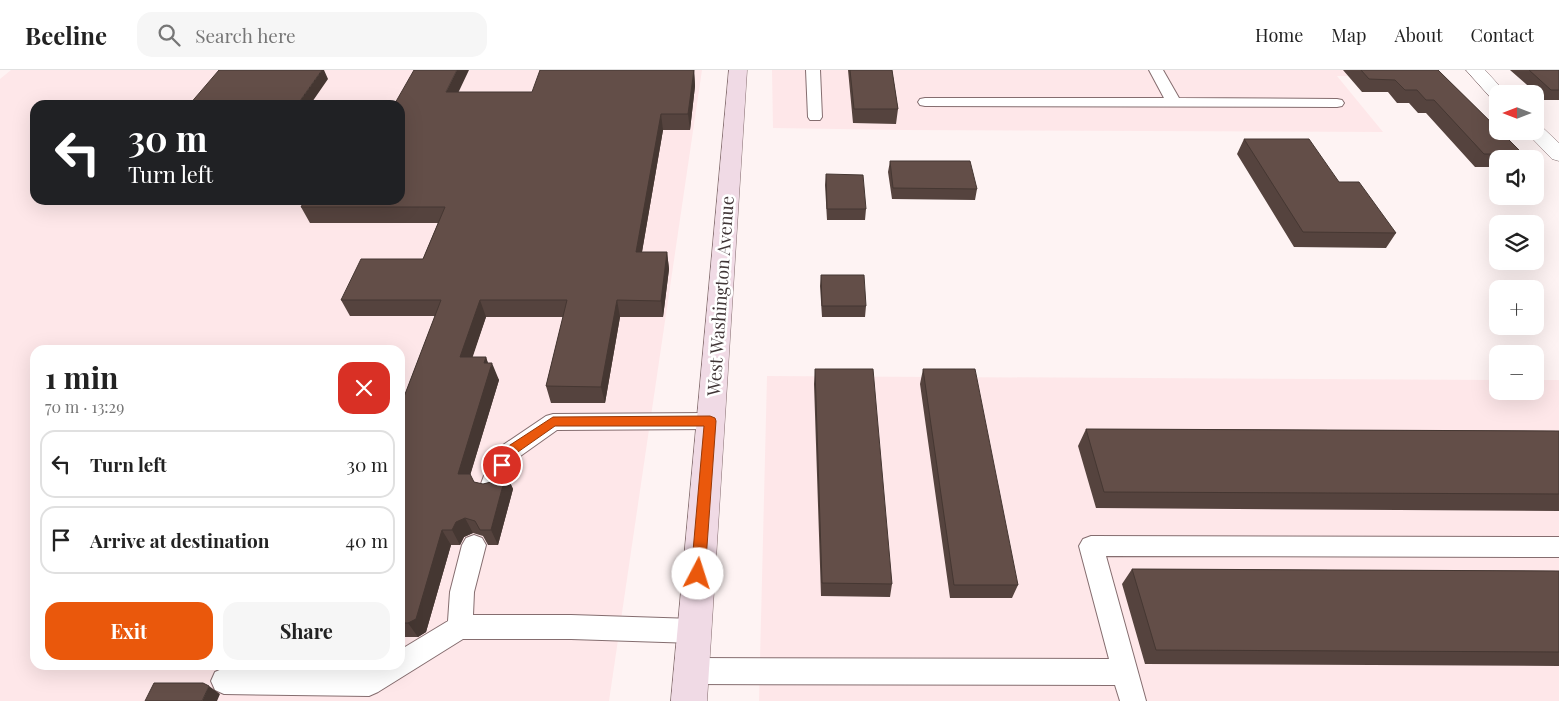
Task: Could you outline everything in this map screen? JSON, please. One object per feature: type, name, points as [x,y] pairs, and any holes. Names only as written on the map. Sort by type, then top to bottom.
[{"type":"main road","name":"West Washington Avenue","points":[[689,701],[738,70]]},
{"type":"street","points":[[1474,70],[1489,85]]},
{"type":"street","points":[[1544,140],[1559,155]]},
{"type":"lane","points":[[813,70],[815,117]]},
{"type":"lane","points":[[1156,70],[1174,103]]},
{"type":"lane","points":[[925,102],[1337,103]]},
{"type":"lane","points":[[490,489],[493,479],[511,451],[553,422],[710,421]]},
{"type":"lane","points":[[460,627],[462,592],[474,545]]},
{"type":"lane","points":[[1133,701],[1091,546],[1559,547]]},
{"type":"lane","points":[[405,661],[460,627],[571,627],[694,631]]},
{"type":"lane","points":[[224,681],[369,683],[391,670]]},
{"type":"lane","points":[[691,670],[1125,672]]},
{"type":"shaded area","points":[[11,70],[702,70],[609,701],[0,701],[0,79]]},
{"type":"shaded area","points":[[772,70],[1435,70],[1441,76],[1337,76],[1383,132],[903,130],[773,128]]},
{"type":"shaded area","points":[[767,376],[1489,380],[1489,400],[1544,400],[1544,380],[1559,380],[1559,701],[759,701]]},
{"type":"building","points":[[219,70],[322,70],[301,100],[193,100]]},
{"type":"building","points":[[414,70],[457,70],[446,92],[532,92],[540,70],[694,70],[688,114],[661,114],[636,252],[667,252],[661,301],[617,300],[601,387],[546,386],[567,300],[480,300],[460,357],[486,357],[484,363],[492,363],[458,474],[470,474],[474,482],[483,484],[491,482],[495,474],[506,474],[491,530],[480,530],[475,521],[465,518],[456,522],[452,530],[442,530],[416,619],[408,623],[405,623],[405,394],[441,300],[341,300],[361,259],[423,259],[445,207],[301,207],[302,205],[405,205],[405,100],[397,100]]},
{"type":"building","points":[[850,70],[892,70],[898,109],[854,109]]},
{"type":"building","points":[[1361,70],[1438,70],[1489,120],[1489,140],[1509,140],[1519,150],[1489,150],[1489,154],[1484,154],[1434,100],[1426,100],[1417,90],[1405,90],[1395,80],[1369,79]]},
{"type":"building","points":[[1529,70],[1559,70],[1559,90],[1551,90]]},
{"type":"building","points":[[1244,139],[1309,139],[1339,182],[1359,182],[1396,233],[1303,232]]},
{"type":"building","points":[[890,161],[970,161],[977,189],[893,188]]},
{"type":"building","points":[[826,174],[863,175],[866,209],[827,209]]},
{"type":"building","points":[[821,275],[864,275],[866,306],[822,306]]},
{"type":"building","points":[[815,369],[873,369],[892,584],[822,583]]},
{"type":"building","points":[[923,369],[975,369],[1018,585],[954,585]]},
{"type":"building","points":[[1086,429],[1559,431],[1559,494],[1104,492]]},
{"type":"building","points":[[1132,569],[1559,571],[1559,652],[1156,650]]},
{"type":"building","points":[[154,683],[203,683],[209,686],[202,701],[145,701]]},
{"type":"route","points":[[502,465],[511,451],[553,422],[710,421],[698,574]]}]
